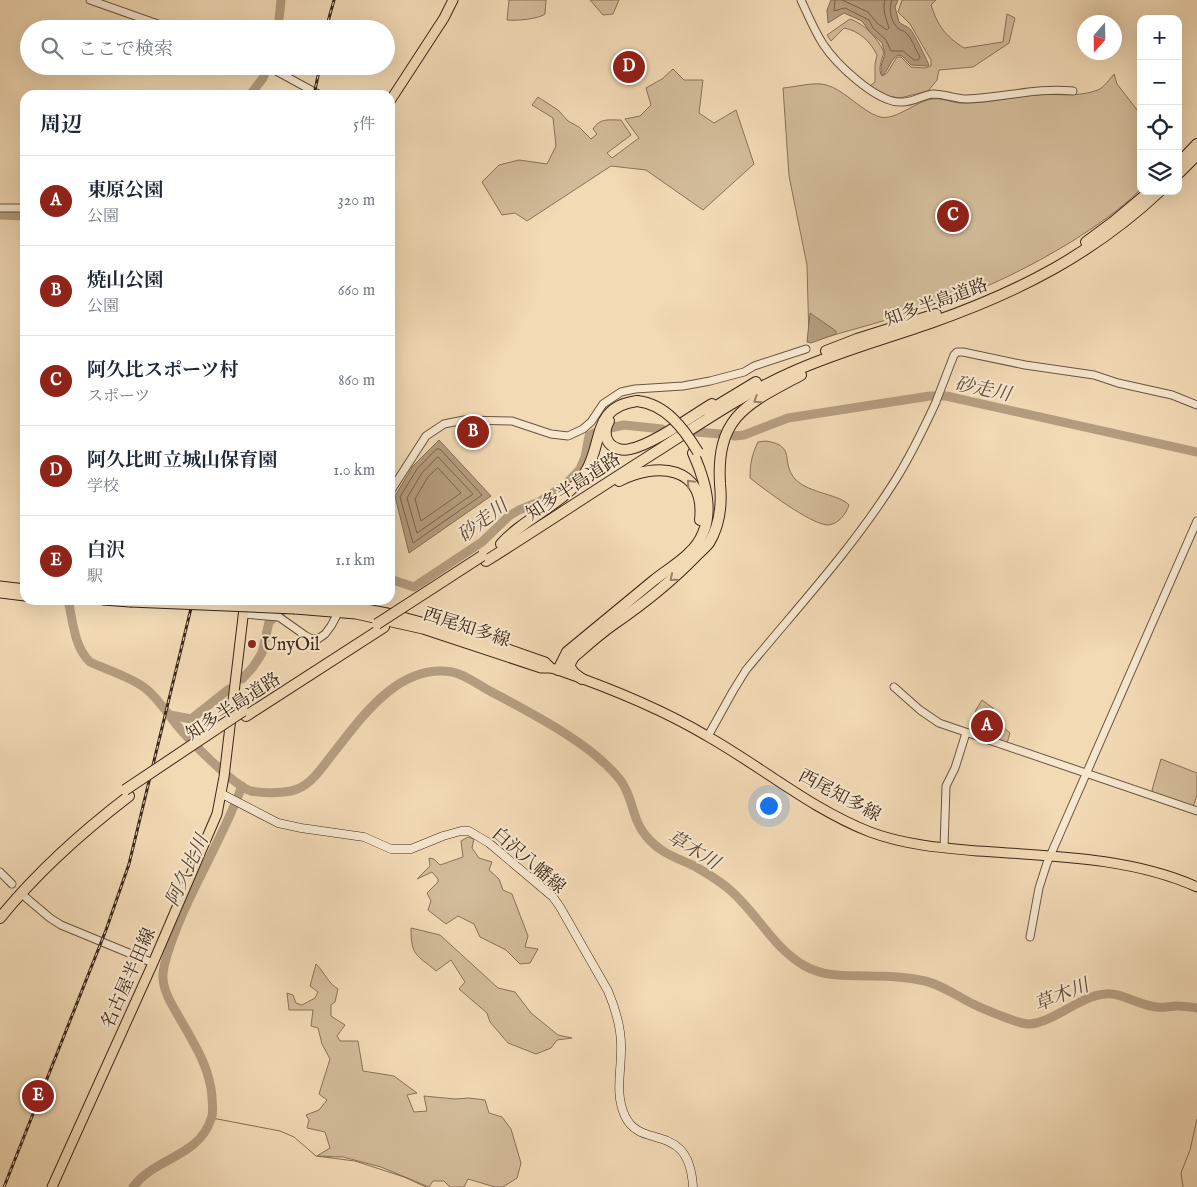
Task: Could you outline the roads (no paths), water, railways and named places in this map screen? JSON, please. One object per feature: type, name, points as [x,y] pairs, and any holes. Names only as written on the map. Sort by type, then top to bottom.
[{"type":"highway","points":[[1182,160],[1197,144]]},
{"type":"highway","points":[[1182,170],[1197,154]]},
{"type":"highway","name":"知多半島道路","points":[[484,558],[500,544],[738,392],[788,367],[835,348],[966,304],[1024,279],[1087,241],[1145,195]]},
{"type":"highway","name":"知多半島道路","points":[[0,907],[73,831],[127,793],[245,713],[484,558],[536,529],[751,393],[790,372],[968,310],[1033,281],[1060,267],[1092,246],[1119,227],[1155,195]]},
{"type":"highway","points":[[554,669],[573,657],[647,600],[683,569],[709,543],[719,517],[721,497],[720,456],[723,440],[734,419],[752,404],[792,379],[859,350],[862,346]]},
{"type":"highway","points":[[638,403],[623,408],[610,420],[606,429],[606,436],[614,447],[626,450],[642,446],[731,391],[738,392]]},
{"type":"highway","points":[[500,544],[511,533],[568,492],[580,480],[590,463],[599,431],[608,415],[622,404],[638,403],[651,404],[666,412],[678,424],[709,479],[713,504],[709,533],[697,555]]},
{"type":"highway","points":[[554,669],[567,652],[694,548],[704,528],[708,507],[706,485],[695,452]]},
{"type":"highway","points":[[536,529],[542,530],[623,479],[654,470],[674,471],[690,481],[697,490],[700,501],[700,520],[696,535],[682,559]]},
{"type":"highway","points":[[573,657],[569,666],[574,673],[582,678]]},
{"type":"highway","name":"知多半島道路","points":[[0,918],[56,857],[127,793]]},
{"type":"main road","points":[[395,93],[453,0]]},
{"type":"main road","points":[[0,586],[20,589]]},
{"type":"main road","points":[[0,593],[20,595]]},
{"type":"main road","name":"名古屋半田線","points":[[52,1187],[181,904],[212,829],[222,794],[244,605]]},
{"type":"main road","name":"西尾知多線","points":[[263,605],[342,606],[356,614],[423,629],[541,668],[554,669],[582,678],[644,703],[708,736],[782,783],[855,825],[870,832],[903,842],[944,848],[1128,865],[1168,875],[1197,887]]},
{"type":"main road","name":"西尾知多線","points":[[284,605],[295,606]]},
{"type":"main road","name":"白沢八幡線","points":[[222,794],[278,823],[356,835],[368,838],[391,849],[410,848],[461,831],[469,831],[483,838],[553,897],[560,907],[614,1005],[621,1049],[620,1102],[625,1117],[630,1124],[643,1132],[669,1141],[686,1155],[691,1170],[693,1187]]},
{"type":"street","points":[[90,0],[147,20]]},
{"type":"street","points":[[801,0],[820,39],[833,57],[870,89],[886,100],[914,101],[934,94],[968,99],[1038,90],[1073,91]]},
{"type":"street","points":[[285,75],[311,90]]},
{"type":"street","points":[[0,208],[20,208]]},
{"type":"street","points":[[395,484],[426,436],[444,424],[464,420],[510,421],[524,424],[555,436],[568,436],[583,429],[603,404],[621,392],[635,389],[682,386],[710,381],[744,372],[754,366],[806,349]]},
{"type":"street","points":[[708,736],[746,670],[847,549],[878,508],[907,461],[957,352],[1025,365],[1094,375],[1118,383],[1172,395],[1197,405]]},
{"type":"street","points":[[1030,937],[1039,888],[1047,863],[1197,521]]},
{"type":"street","points":[[243,614],[279,618],[312,639],[318,639],[325,634],[342,606]]},
{"type":"street","points":[[894,687],[920,710],[939,723],[1197,812]]},
{"type":"street","points":[[944,848],[946,786],[955,768],[966,733]]},
{"type":"street","points":[[0,872],[12,884]]},
{"type":"street","points":[[24,896],[61,925],[153,963]]},
{"type":"water","points":[[831,0],[898,0],[895,7],[899,22],[912,31],[929,65],[911,65],[902,56],[898,55],[883,75],[881,74],[881,66],[885,54],[882,43],[869,31],[862,21],[844,13],[828,23],[827,10]]},
{"type":"water","points":[[810,313],[836,331],[836,334],[811,343],[807,342]]},
{"type":"water","points":[[439,440],[491,496],[409,553],[395,496],[413,466]]},
{"type":"waterway","name":"阿久比川","points":[[279,20],[281,0]]},
{"type":"waterway","name":"阿久比川","points":[[254,90],[264,75]]},
{"type":"waterway","points":[[0,215],[20,216]]},
{"type":"waterway","name":"砂走川","points":[[734,436],[744,435],[788,418],[930,396],[946,396],[1197,452]]},
{"type":"waterway","name":"砂走川","points":[[610,428],[624,425],[662,429]]},
{"type":"waterway","name":"砂走川","points":[[696,432],[721,434]]},
{"type":"waterway","name":"砂走川","points":[[395,581],[414,587],[482,542],[509,516],[539,502],[565,485],[580,469],[585,457],[589,436],[594,433]]},
{"type":"waterway","name":"草木川","points":[[69,605],[77,641],[90,662],[126,677],[145,688],[154,696],[182,731],[223,772],[251,791],[287,792],[304,786],[319,772],[354,726],[382,697],[397,685],[414,676],[432,672],[457,673],[541,719],[594,754],[621,781],[628,794],[641,830],[657,847],[675,858],[696,867],[726,887],[740,899],[784,950],[794,959],[813,970],[838,975],[891,977],[925,981],[973,1004],[1014,1021],[1027,1024],[1048,1019],[1086,999],[1105,994],[1118,995],[1150,1006],[1197,1008]]},
{"type":"waterway","name":"砂走川","points":[[242,679],[262,653],[269,622],[290,605]]},
{"type":"waterway","name":"砂走川","points":[[170,715],[191,719],[229,689]]},
{"type":"waterway","name":"阿久比川","points":[[133,1187],[152,1169],[187,1150],[197,1142],[205,1132],[212,1117],[211,1086],[208,1075],[200,1055],[167,994],[163,970],[186,905],[225,826],[242,786]]},
{"type":"waterway","points":[[212,1118],[280,1131],[294,1137],[316,1156],[355,1161],[404,1177],[426,1187]]},
{"type":"waterway","points":[[1183,1187],[1181,1173],[1190,1150],[1197,1119]]},
{"type":"railway","points":[[328,20],[334,0]]},
{"type":"railway","points":[[315,90],[318,75]]},
{"type":"railway","points":[[4,1187],[106,930],[129,864],[192,605]]},
{"type":"place","name":"阿久比町立城山保育園","points":[[629,67]]},
{"type":"place","name":"阿久比スポーツ村","points":[[953,216]]},
{"type":"place","name":"焼山公園","points":[[473,432]]},
{"type":"place","name":"UnyOil","points":[[252,644]]},
{"type":"place","name":"東原公園","points":[[987,726]]},
{"type":"place","name":"白沢","points":[[38,1096]]}]
